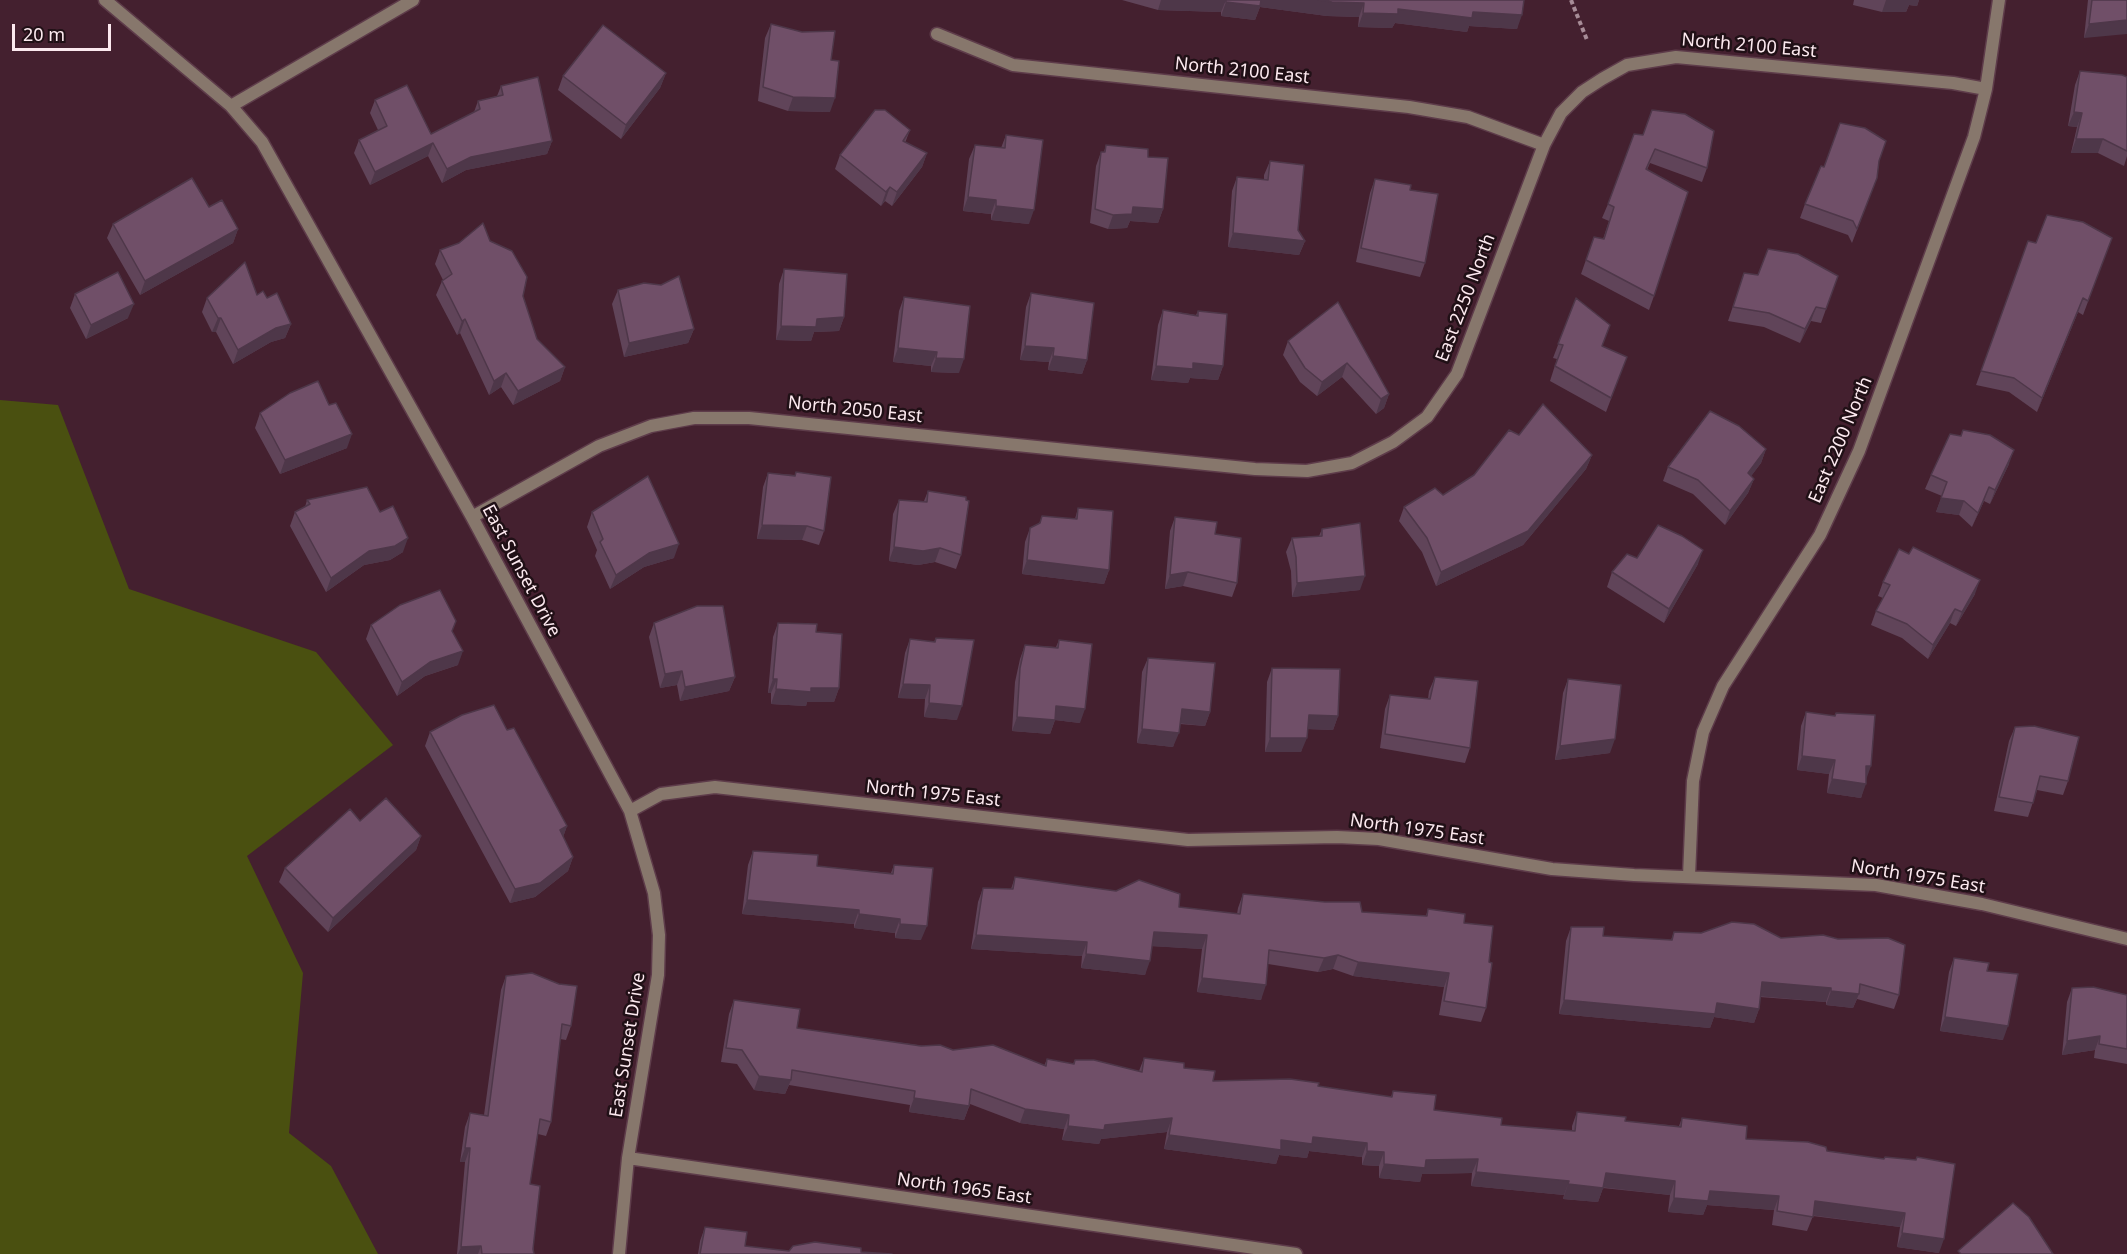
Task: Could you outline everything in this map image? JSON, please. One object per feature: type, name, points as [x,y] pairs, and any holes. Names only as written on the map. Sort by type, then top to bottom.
[{"type":"street","name":"East Sunset Drive","points":[[105,0],[231,106],[262,142],[472,517],[630,811],[654,893],[659,935],[658,975],[628,1158],[619,1254]]},
{"type":"street","points":[[231,106],[413,0]]},
{"type":"street","name":"East 2200 North","points":[[1689,876],[1693,781],[1703,732],[1723,686],[1820,535],[1859,451],[1974,136],[1986,89],[1999,0]]},
{"type":"street","name":"North 2100 East","points":[[937,34],[1013,66],[1409,107],[1468,117],[1544,145]]},
{"type":"street","name":"North 2100 East","points":[[1529,182],[1544,145],[1561,113],[1582,92],[1627,65],[1676,57],[1953,83],[1986,89]]},
{"type":"street","name":"East 2250 North","points":[[1255,469],[1307,471],[1352,463],[1393,442],[1427,417],[1457,374],[1529,182]]},
{"type":"street","name":"North 2050 East","points":[[472,517],[599,446],[651,426],[694,418],[748,418],[1255,469]]},
{"type":"street","name":"North 1975 East","points":[[630,811],[661,794],[715,787],[1188,840],[1337,837],[1379,839],[1552,869],[1876,885],[1982,904],[2127,939]]},
{"type":"street","name":"North 1965 East","points":[[628,1158],[1296,1254]]},
{"type":"path","points":[[1571,0],[1587,40]]},
{"type":"green space","points":[[0,400],[58,405],[129,589],[316,652],[393,745],[247,856],[303,973],[289,1133],[331,1166],[378,1254],[0,1254]]},
{"type":"building","points":[[1226,0],[1261,0],[1260,6],[1226,2]]},
{"type":"building","points":[[1318,0],[1524,0],[1522,15],[1473,12],[1472,18],[1398,9],[1398,14],[1363,13],[1364,3]]},
{"type":"building","points":[[2092,0],[2127,0],[2127,20],[2089,24]]},
{"type":"building","points":[[771,24],[802,32],[835,31],[831,60],[839,61],[835,98],[793,97],[763,87]]},
{"type":"building","points":[[603,25],[666,73],[626,125],[563,76]]},
{"type":"building","points":[[2080,71],[2127,77],[2127,151],[2103,139],[2076,139],[2082,113],[2074,112]]},
{"type":"building","points":[[538,77],[552,141],[471,157],[447,169],[433,143],[375,172],[359,140],[387,126],[375,100],[407,85],[431,134],[480,109],[478,101],[503,95],[501,86]]},
{"type":"building","points":[[875,110],[885,110],[910,130],[903,141],[927,153],[897,192],[890,187],[886,192],[840,155]]},
{"type":"building","points":[[1652,110],[1685,114],[1714,131],[1707,168],[1655,149],[1646,169],[1688,192],[1654,296],[1586,260],[1594,237],[1604,239],[1614,207],[1608,204],[1634,134],[1643,135]]},
{"type":"building","points":[[1840,123],[1865,128],[1886,141],[1879,161],[1877,178],[1857,229],[1853,221],[1805,204],[1821,166],[1824,167]]},
{"type":"building","points":[[1006,135],[1043,140],[1034,210],[996,206],[996,200],[968,197],[975,145],[1005,148]]},
{"type":"building","points":[[1106,145],[1148,149],[1148,157],[1168,158],[1163,209],[1133,207],[1132,214],[1113,215],[1095,209],[1101,152],[1105,152]]},
{"type":"building","points":[[1270,161],[1304,165],[1298,230],[1305,241],[1233,233],[1237,177],[1268,180]]},
{"type":"building","points":[[192,178],[209,207],[222,200],[238,229],[145,281],[113,224]]},
{"type":"building","points":[[1375,179],[1411,185],[1410,190],[1438,194],[1425,263],[1361,248]]},
{"type":"building","points":[[2047,215],[2083,222],[2112,238],[2088,301],[2083,298],[2042,398],[2014,378],[1981,371],[2028,241],[2036,243]]},
{"type":"building","points":[[483,223],[490,241],[512,251],[527,277],[523,296],[537,339],[565,367],[518,391],[506,373],[494,381],[465,319],[462,321],[442,281],[452,274],[440,250],[459,243]]},
{"type":"building","points":[[1768,249],[1798,254],[1838,276],[1826,309],[1816,307],[1805,329],[1769,313],[1733,307],[1744,273],[1758,275]]},
{"type":"building","points":[[245,262],[257,295],[263,291],[267,298],[277,293],[291,324],[276,328],[238,350],[207,298]]},
{"type":"building","points":[[784,269],[847,274],[844,317],[817,319],[816,327],[781,326]]},
{"type":"building","points":[[118,272],[134,304],[91,325],[75,294]]},
{"type":"building","points":[[679,276],[694,329],[629,343],[618,290],[644,283],[661,285]]},
{"type":"building","points":[[1031,293],[1094,303],[1087,360],[1053,356],[1054,348],[1025,346]]},
{"type":"building","points":[[904,297],[970,306],[964,359],[936,358],[937,352],[898,348]]},
{"type":"building","points":[[1576,298],[1610,325],[1602,346],[1627,357],[1611,398],[1555,366],[1563,345],[1558,344]]},
{"type":"building","points":[[1338,302],[1389,394],[1381,399],[1347,363],[1322,382],[1305,368],[1288,341]]},
{"type":"building","points":[[1163,310],[1198,316],[1198,311],[1227,314],[1223,366],[1193,363],[1193,369],[1156,366]]},
{"type":"building","points":[[318,381],[329,405],[336,403],[352,434],[285,460],[260,413],[290,393]]},
{"type":"building","points":[[1543,404],[1592,455],[1528,531],[1441,572],[1427,538],[1404,507],[1435,488],[1443,495],[1474,475],[1509,430],[1519,435]]},
{"type":"building","points":[[1710,411],[1739,426],[1766,449],[1748,473],[1754,479],[1730,511],[1698,480],[1668,467]]},
{"type":"building","points":[[1963,430],[1990,435],[2014,450],[1995,490],[1989,487],[1978,513],[1964,501],[1941,498],[1947,482],[1931,475],[1950,434],[1961,436]]},
{"type":"building","points":[[796,472],[831,477],[824,531],[807,526],[762,525],[768,473],[795,476]]},
{"type":"building","points":[[648,476],[679,544],[649,553],[616,575],[600,542],[603,539],[592,512]]},
{"type":"building","points":[[367,487],[380,512],[393,506],[408,538],[395,546],[369,551],[331,578],[295,512],[310,504],[307,500]]},
{"type":"building","points":[[928,491],[966,497],[969,501],[961,555],[940,548],[923,551],[894,547],[899,500],[927,502]]},
{"type":"building","points":[[1078,508],[1113,511],[1109,570],[1027,560],[1030,528],[1040,523],[1042,516],[1077,519]]},
{"type":"building","points":[[1175,517],[1217,522],[1215,534],[1241,538],[1237,583],[1188,572],[1170,575]]},
{"type":"building","points":[[1360,523],[1365,576],[1297,583],[1296,557],[1292,538],[1322,536],[1322,529]]},
{"type":"building","points":[[1658,525],[1682,536],[1703,550],[1669,609],[1612,572],[1627,554],[1637,558]]},
{"type":"building","points":[[1913,547],[1980,580],[1962,612],[1955,609],[1933,645],[1907,624],[1876,611],[1890,585],[1883,582],[1899,549],[1909,554]]},
{"type":"building","points":[[440,590],[456,621],[452,631],[463,651],[430,662],[402,682],[371,625],[400,605]]},
{"type":"building","points":[[697,606],[723,606],[735,677],[685,687],[682,671],[665,674],[654,623]]},
{"type":"building","points":[[778,623],[817,624],[816,632],[842,634],[839,688],[811,688],[811,692],[776,689],[777,679],[773,679]]},
{"type":"building","points":[[936,638],[974,640],[962,706],[929,703],[930,685],[903,684],[910,639],[935,642]]},
{"type":"building","points":[[1059,640],[1092,644],[1085,709],[1056,706],[1055,720],[1017,717],[1020,668],[1025,645],[1058,648]]},
{"type":"building","points":[[1148,658],[1215,663],[1210,712],[1182,709],[1179,733],[1142,729]]},
{"type":"building","points":[[1272,668],[1340,669],[1338,716],[1309,715],[1307,738],[1270,738]]},
{"type":"building","points":[[1435,677],[1478,681],[1470,748],[1385,734],[1390,695],[1430,699]]},
{"type":"building","points":[[1568,679],[1621,685],[1615,739],[1560,746]]},
{"type":"building","points":[[494,705],[507,730],[514,728],[567,826],[560,830],[573,857],[540,883],[515,889],[430,732],[462,715]]},
{"type":"building","points":[[1806,712],[1835,716],[1836,713],[1875,715],[1871,766],[1866,766],[1866,784],[1832,779],[1835,760],[1802,756]]},
{"type":"building","points":[[2034,726],[2079,737],[2068,781],[2040,776],[2033,803],[1999,797],[2015,727]]},
{"type":"building","points":[[386,798],[421,836],[333,918],[285,868],[350,809],[360,821]]},
{"type":"building","points":[[753,851],[818,855],[817,866],[893,874],[894,865],[933,868],[927,926],[900,924],[900,919],[859,914],[859,910],[747,900]]},
{"type":"building","points":[[1015,877],[1116,891],[1139,880],[1180,894],[1179,907],[1240,914],[1243,894],[1325,902],[1360,902],[1362,912],[1427,916],[1428,909],[1465,914],[1464,923],[1493,926],[1489,962],[1492,963],[1486,1008],[1444,1001],[1449,973],[1358,962],[1338,955],[1324,958],[1269,950],[1266,985],[1202,978],[1207,935],[1154,932],[1150,961],[1086,954],[1087,942],[976,935],[983,888],[1013,889]]},
{"type":"building","points":[[1732,922],[1754,924],[1781,938],[1823,935],[1838,939],[1888,938],[1905,945],[1899,995],[1860,984],[1859,994],[1831,991],[1831,988],[1762,982],[1759,1009],[1717,1003],[1715,1014],[1564,1000],[1571,927],[1604,927],[1603,936],[1672,940],[1674,932],[1701,933]]},
{"type":"building","points":[[1954,958],[1989,963],[1987,971],[2018,974],[2008,1026],[1945,1017]]},
{"type":"building","points":[[532,973],[559,984],[577,986],[571,1026],[562,1024],[551,1122],[540,1119],[530,1184],[540,1186],[534,1254],[482,1254],[481,1246],[461,1247],[470,1148],[465,1148],[470,1113],[488,1116],[506,976]]},
{"type":"building","points":[[2093,987],[2127,995],[2127,1049],[2099,1044],[2100,1036],[2067,1041],[2072,988]]},
{"type":"building","points":[[734,1000],[800,1009],[797,1028],[921,1046],[940,1045],[953,1050],[993,1045],[1046,1066],[1047,1059],[1074,1064],[1075,1060],[1094,1060],[1142,1072],[1144,1058],[1184,1063],[1184,1068],[1215,1071],[1213,1081],[1290,1079],[1319,1083],[1318,1086],[1392,1097],[1393,1091],[1436,1095],[1434,1110],[1502,1118],[1501,1125],[1575,1131],[1577,1112],[1626,1117],[1625,1121],[1681,1127],[1682,1118],[1747,1126],[1746,1139],[1808,1142],[1826,1147],[1827,1151],[1884,1159],[1885,1157],[1916,1160],[1917,1157],[1955,1164],[1944,1239],[1902,1233],[1905,1213],[1815,1201],[1813,1217],[1777,1211],[1779,1196],[1710,1191],[1708,1201],[1674,1198],[1675,1181],[1606,1173],[1603,1188],[1568,1184],[1569,1181],[1476,1172],[1478,1159],[1426,1160],[1425,1168],[1384,1164],[1384,1152],[1367,1151],[1367,1143],[1313,1137],[1312,1144],[1281,1140],[1281,1150],[1169,1135],[1172,1118],[1105,1125],[1104,1130],[1068,1126],[1069,1115],[1025,1109],[971,1089],[969,1106],[914,1098],[915,1091],[792,1070],[791,1080],[759,1076],[742,1050],[726,1048]]},
{"type":"building","points":[[2013,1203],[2029,1217],[2053,1254],[1961,1254],[1958,1251]]},
{"type":"building","points":[[705,1227],[747,1232],[745,1246],[789,1251],[793,1246],[815,1242],[861,1248],[861,1252],[892,1254],[700,1254]]}]
